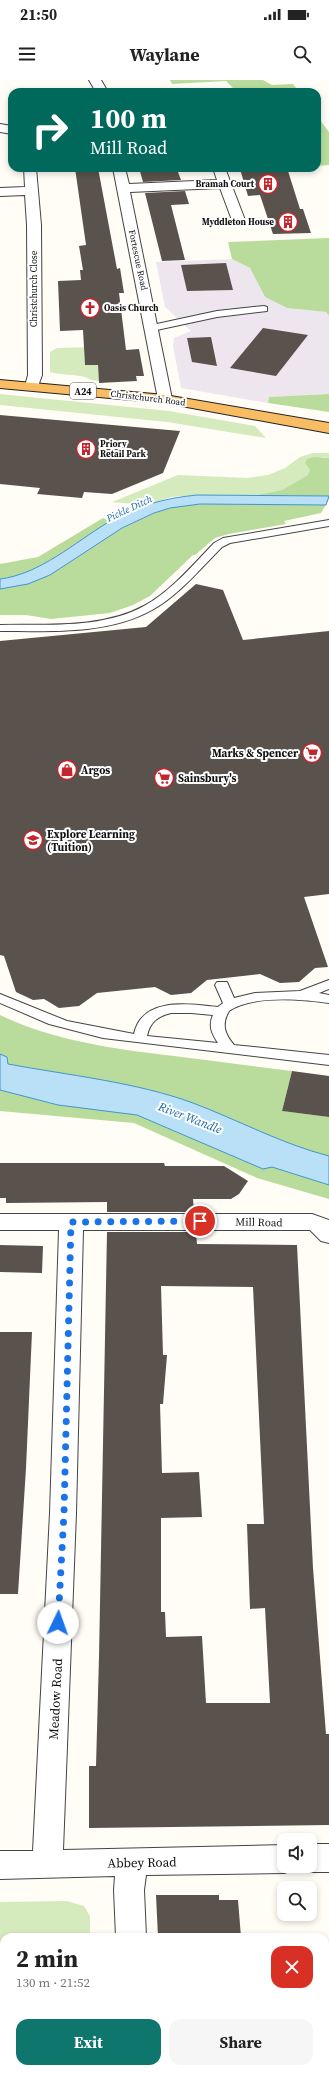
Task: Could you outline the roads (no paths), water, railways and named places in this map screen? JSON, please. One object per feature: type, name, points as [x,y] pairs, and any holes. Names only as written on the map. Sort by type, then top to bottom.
[{"type":"highway","name":"Christchurch Road","points":[[0,384],[165,399],[270,419],[329,428]]},
{"type":"highway","name":"Christchurch Road","points":[[270,419],[329,440]]},
{"type":"street","name":"Christchurch Close","points":[[30,172],[34,225],[35,376],[32,386]]},
{"type":"street","name":"Fortescue Road","points":[[120,172],[165,399]]},
{"type":"street","points":[[220,172],[238,220]]},
{"type":"street","points":[[123,188],[225,184]]},
{"type":"street","points":[[0,192],[31,191]]},
{"type":"street","name":"Mill Road","points":[[0,1222],[312,1222],[319,1224],[327,1232]]},
{"type":"street","name":"Meadow Road","points":[[47,1863],[64,1513],[71,1222]]},
{"type":"street","points":[[317,1858],[329,1858]]},
{"type":"street","name":"Abbey Road","points":[[0,1865],[277,1859]]},
{"type":"street","points":[[131,1933],[129,1890],[132,1863]]},
{"type":"lane","points":[[152,328],[217,314],[264,309]]},
{"type":"lane","points":[[0,628],[48,627],[127,618],[147,609],[172,592],[218,545],[227,540],[329,523]]},
{"type":"lane","points":[[189,574],[204,578]]},
{"type":"lane","points":[[301,995],[329,984]]},
{"type":"lane","points":[[222,986],[225,1007],[217,1022],[219,1036],[230,1049]]},
{"type":"lane","points":[[140,1038],[144,1022],[158,1011],[177,1007],[225,1007],[247,999],[301,995],[329,999]]},
{"type":"lane","points":[[0,998],[26,1011],[62,1024],[100,1033],[329,1060]]},
{"type":"water","points":[[197,495],[329,496],[326,505],[200,504],[170,508],[154,513],[122,528],[50,575],[28,584],[0,589],[0,579],[15,576],[43,564],[107,523],[128,512],[139,507],[173,498]]},
{"type":"water","name":"River Wandle","points":[[0,1054],[7,1057],[8,1064],[125,1084],[171,1096],[193,1103],[294,1145],[329,1156],[329,1185],[272,1167],[263,1169],[137,1115],[58,1105],[0,1090]]},
{"type":"place","name":"Bramah Court","points":[[268,184]]},
{"type":"place","name":"Myddleton House","points":[[288,222]]},
{"type":"place","name":"Oasis Church","points":[[90,308]]},
{"type":"place","name":"Priory Retail Park","points":[[86,449]]},
{"type":"place","name":"Marks & Spencer","points":[[312,753]]},
{"type":"place","name":"Argos","points":[[67,770]]},
{"type":"place","name":"Sainsbury's","points":[[164,778]]},
{"type":"place","name":"Explore Learning (Tuition)","points":[[33,840]]},
{"type":"water label","name":"Pickle Ditch","points":[[129,508]]}]
